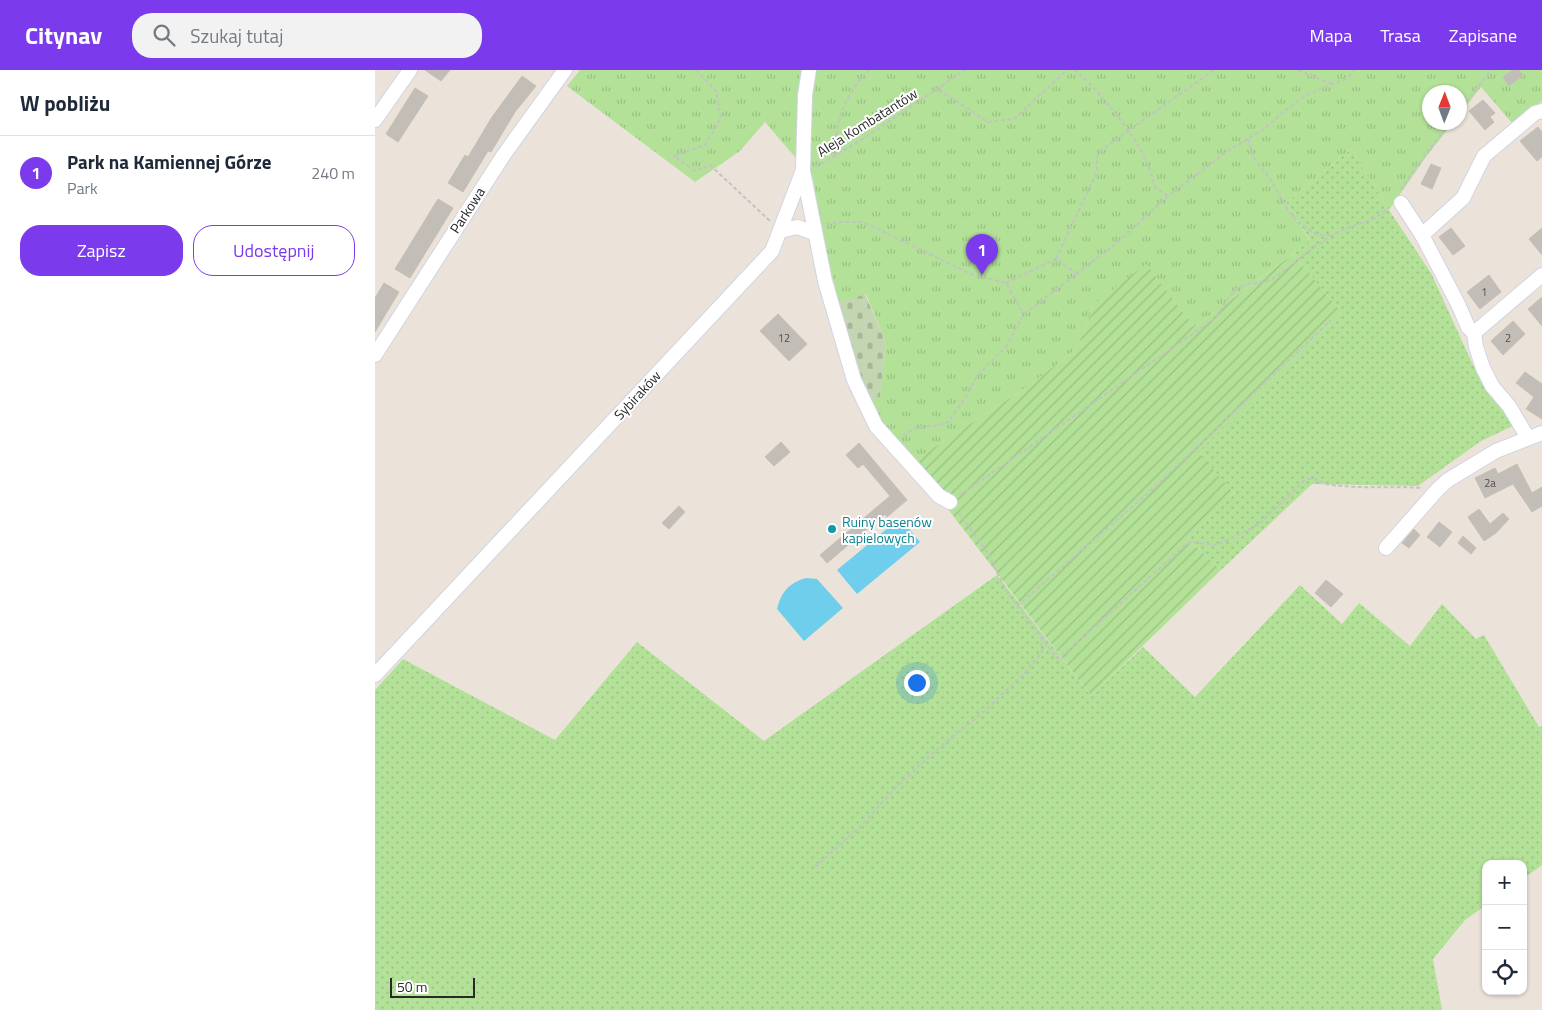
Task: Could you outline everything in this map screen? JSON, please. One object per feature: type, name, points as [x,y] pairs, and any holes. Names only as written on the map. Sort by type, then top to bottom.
[{"type":"street","points":[[375,120],[410,70]]},
{"type":"street","name":"Parkowa","points":[[375,355],[497,164],[565,70]]},
{"type":"street","name":"Sybiraków","points":[[375,675],[771,251],[781,231],[803,170],[805,95],[809,70]]},
{"type":"street","points":[[1422,235],[1463,198],[1484,156],[1535,114],[1542,111]]},
{"type":"street","points":[[803,170],[825,281],[854,380],[875,426],[939,496],[950,502]]},
{"type":"street","points":[[1399,199],[1422,235],[1459,304],[1467,327],[1474,334],[1483,368],[1492,386],[1509,406],[1528,438]]},
{"type":"street","points":[[781,231],[797,227],[814,229]]},
{"type":"street","points":[[1474,334],[1542,275]]},
{"type":"street","points":[[1386,548],[1437,489],[1448,480],[1496,451],[1542,432]]},
{"type":"path","points":[[696,70],[716,92],[721,118],[705,145],[674,156],[695,171],[710,165],[781,231]]},
{"type":"path","points":[[835,155],[839,120],[846,99],[859,80],[869,70]]},
{"type":"path","name":"Aleja Kombatantów","points":[[803,170],[823,163],[965,70]]},
{"type":"path","points":[[938,89],[988,122],[1014,119],[1067,70]]},
{"type":"path","points":[[1074,70],[1087,80],[1129,130],[1140,146],[1149,166],[1155,187],[1167,196]]},
{"type":"path","points":[[814,229],[840,222],[863,222],[971,274],[1006,283],[1056,259],[1097,172],[1097,157],[1100,151],[1214,70]]},
{"type":"path","points":[[1298,70],[1332,84]]},
{"type":"path","points":[[893,444],[915,428],[948,422],[968,394],[977,376],[1006,347],[1024,314],[1117,242],[1167,196],[1197,172],[1264,129],[1305,96],[1347,79],[1354,70]]},
{"type":"path","points":[[1467,102],[1491,70]]},
{"type":"path","points":[[1437,489],[1329,485],[1315,477],[1306,479],[1262,521],[1251,528],[1217,545],[1191,542],[1184,546],[1061,657],[1056,658],[1008,594],[986,550],[950,502],[1214,319],[1226,300],[1245,285],[1265,283],[1333,235],[1376,218],[1399,199],[1416,167],[1445,130]]},
{"type":"path","points":[[1248,138],[1254,158],[1270,179],[1289,212],[1299,224],[1318,235],[1333,235]]},
{"type":"path","points":[[1056,259],[1077,274]]},
{"type":"path","points":[[1006,283],[1024,314]]},
{"type":"path","points":[[1017,606],[1155,487],[1331,320]]},
{"type":"path","points":[[815,867],[862,825],[896,787],[1024,674],[1042,652],[1041,636]]},
{"type":"green space","points":[[580,70],[1542,70],[1542,101],[1512,123],[1481,87],[1467,105],[1467,85],[1422,85],[1422,130],[1447,130],[1389,210],[1351,149],[1286,203],[1310,241],[1194,327],[1146,265],[1092,306],[1086,328],[1075,350],[1030,385],[912,462],[876,418],[869,400],[880,397],[886,343],[866,294],[837,303],[835,286],[824,250],[813,178],[765,122],[740,151],[695,182],[567,86]]},
{"type":"green space","points":[[1351,149],[1431,273],[1473,365],[1487,388],[1515,425],[1481,441],[1418,486],[1312,484],[1221,570],[1187,538],[1234,493],[1197,452],[1342,313],[1293,254],[1310,240],[1286,203]]},
{"type":"green space","points":[[1293,254],[1342,313],[1198,452],[1234,493],[1187,538],[1221,570],[1091,696],[912,462],[1030,385],[1075,350],[1086,328],[1092,306],[1146,264],[1194,327]]},
{"type":"green space","points":[[865,294],[886,343],[880,398],[869,400],[837,303]]},
{"type":"green space","points":[[997,575],[1091,696],[1143,647],[1195,697],[1300,585],[1342,624],[1359,603],[1410,646],[1442,604],[1476,639],[1484,635],[1539,727],[1542,726],[1542,865],[1527,876],[1527,860],[1482,860],[1482,908],[1465,920],[1433,959],[1442,1010],[375,1010],[375,690],[403,659],[555,740],[637,642],[764,741]]},
{"type":"water","points":[[900,518],[920,542],[857,594],[837,570]]},
{"type":"water","points":[[806,578],[817,579],[843,608],[804,641],[777,609],[783,593],[790,586]]},
{"type":"building","points":[[425,70],[450,70],[441,81]]},
{"type":"building","points":[[1513,70],[1519,70],[1523,75],[1509,86],[1503,77]]},
{"type":"building","points":[[522,76],[536,86],[515,112],[491,152],[488,151],[463,192],[448,183],[465,155],[468,157],[492,117]]},
{"type":"building","points":[[415,88],[428,96],[398,142],[386,134]]},
{"type":"building","points":[[1483,100],[1495,113],[1490,117],[1494,122],[1485,130],[1469,111]]},
{"type":"building","points":[[1538,127],[1542,132],[1542,157],[1537,161],[1520,141]]},
{"type":"building","points":[[1431,164],[1441,168],[1432,189],[1421,184]]},
{"type":"building","points":[[438,199],[453,208],[410,278],[395,269]]},
{"type":"building","points":[[1451,228],[1465,246],[1453,255],[1439,237]]},
{"type":"building","points":[[1542,228],[1542,255],[1529,239]]},
{"type":"building","points":[[1489,275],[1501,292],[1480,309],[1467,292]]},
{"type":"building","points":[[384,283],[399,292],[375,332],[375,298]]},
{"type":"building","points":[[1542,297],[1542,326],[1528,309]]},
{"type":"building","points":[[778,314],[807,344],[789,361],[760,331]]},
{"type":"building","points":[[1513,321],[1525,334],[1503,355],[1491,341]]},
{"type":"building","points":[[1525,372],[1542,384],[1542,419],[1526,409],[1534,397],[1516,383]]},
{"type":"building","points":[[781,442],[790,452],[774,466],[765,457]]},
{"type":"building","points":[[859,443],[907,500],[887,517],[885,514],[827,563],[820,555],[890,496],[863,464],[858,468],[846,455]]},
{"type":"building","points":[[1517,464],[1532,493],[1542,487],[1542,506],[1532,512],[1513,484],[1485,498],[1475,478],[1495,468],[1498,474]]},
{"type":"building","points":[[679,506],[685,512],[669,529],[662,523]]},
{"type":"building","points":[[1479,509],[1490,524],[1503,513],[1509,519],[1496,533],[1484,541],[1468,517]]},
{"type":"building","points":[[1439,522],[1452,532],[1440,547],[1427,537]]},
{"type":"building","points":[[1414,529],[1420,535],[1409,548],[1402,543]]},
{"type":"building","points":[[1463,536],[1476,548],[1471,554],[1458,543]]},
{"type":"building","points":[[1326,580],[1343,594],[1331,607],[1315,593]]},
{"type":"place","name":"Park na Kamiennej Górze","points":[[982,275]]},
{"type":"place","name":"Ruiny basenów kapielowych","points":[[832,529]]}]
